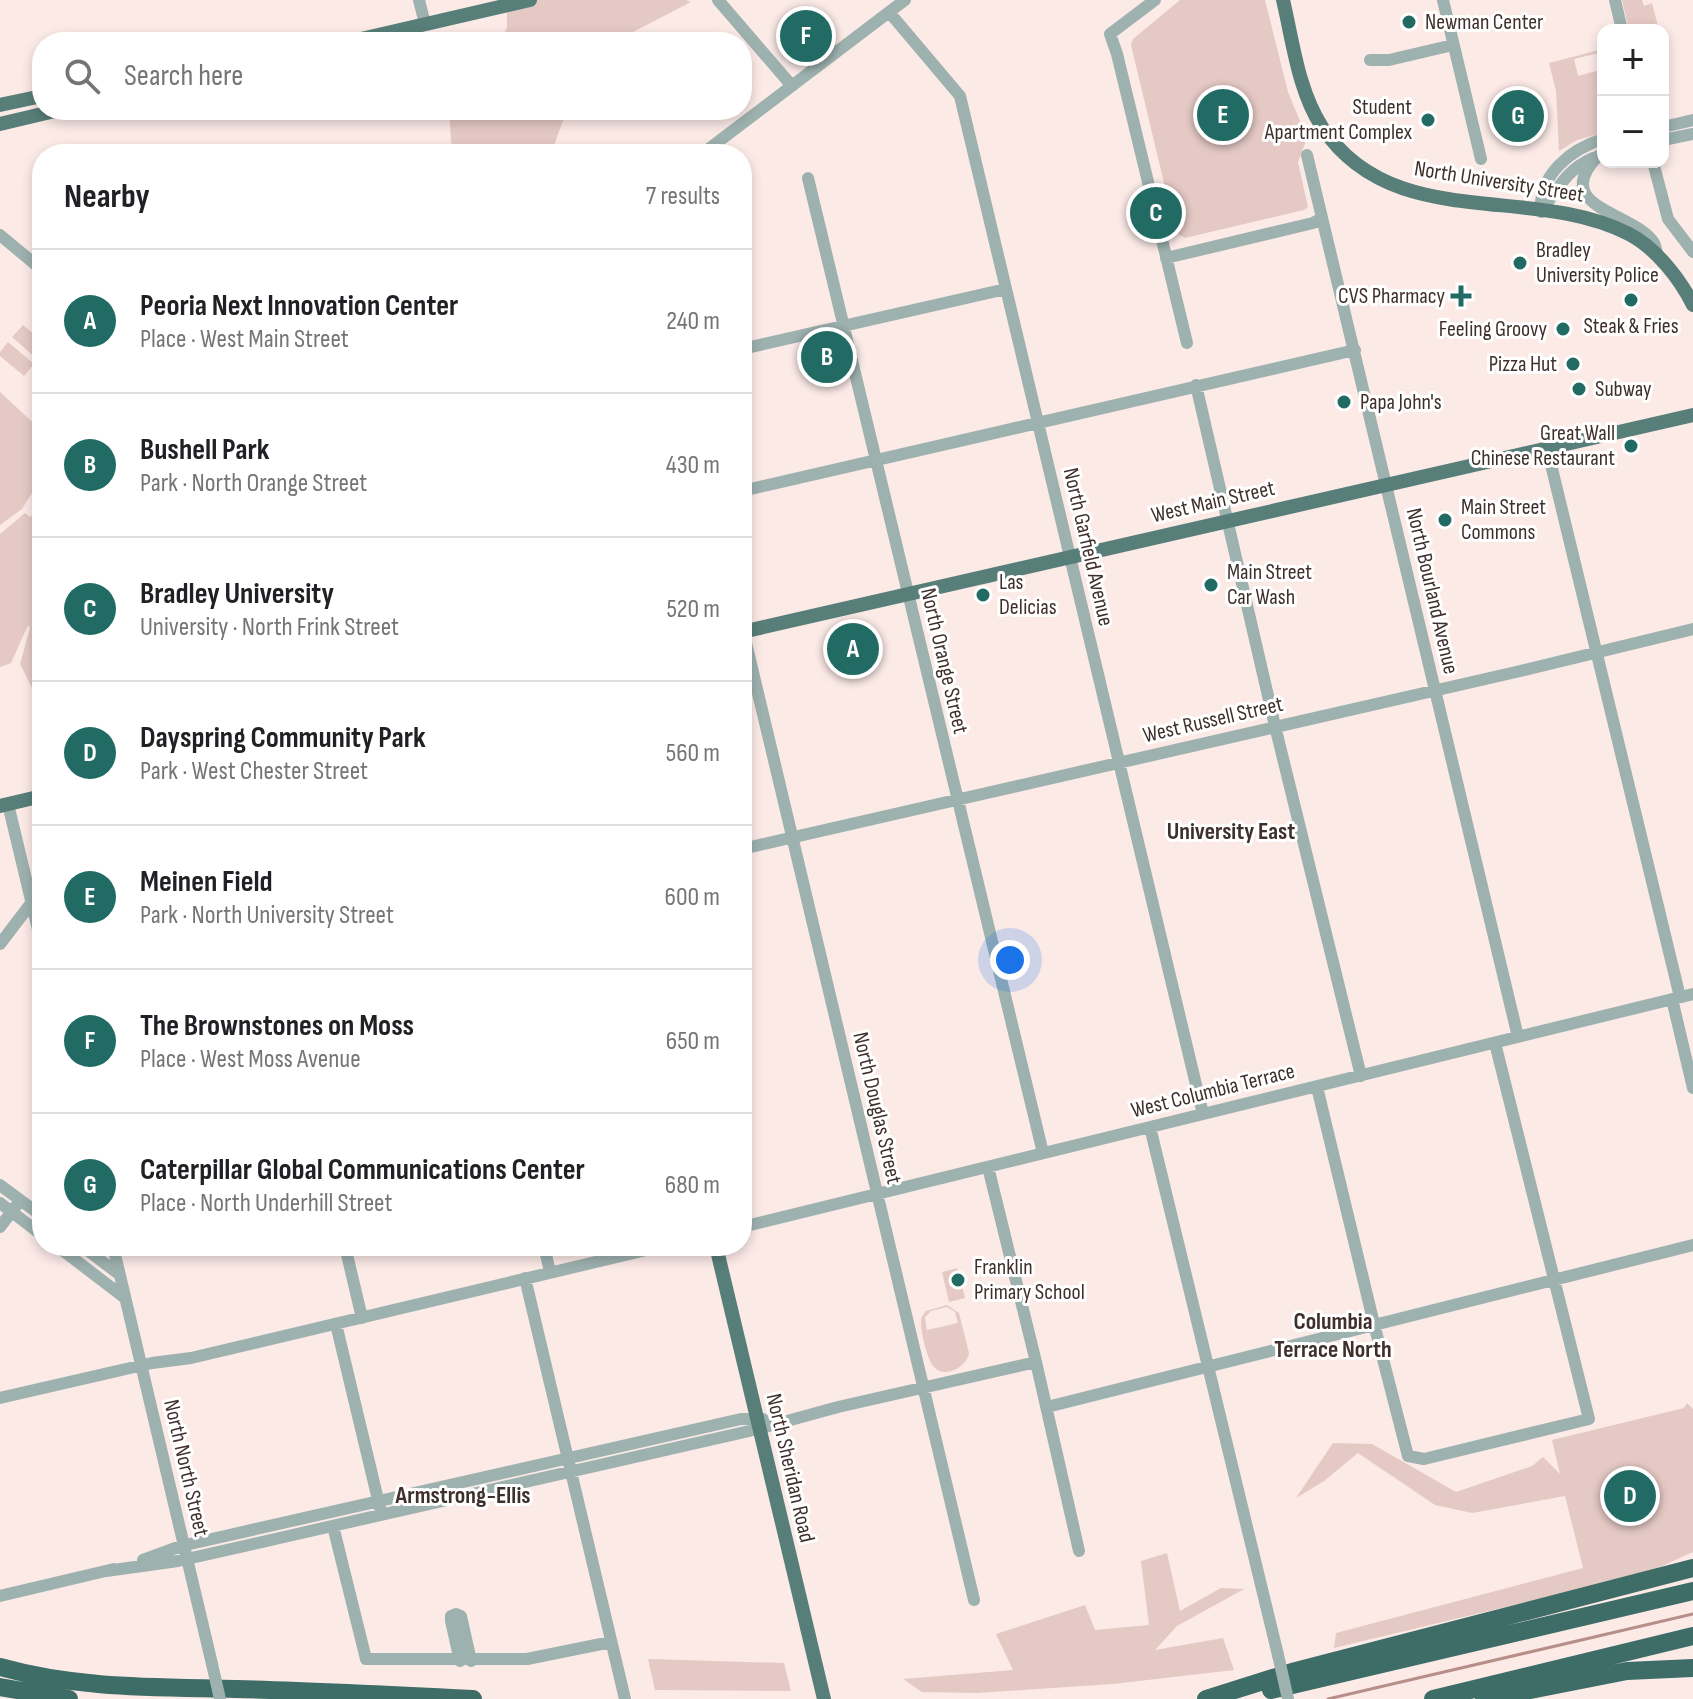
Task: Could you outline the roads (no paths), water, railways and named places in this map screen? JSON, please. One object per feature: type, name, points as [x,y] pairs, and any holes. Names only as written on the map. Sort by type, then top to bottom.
[{"type":"highway","points":[[1206,1699],[1292,1672],[1693,1568]]},
{"type":"highway","points":[[1217,1699],[1271,1690],[1693,1590]]},
{"type":"highway","points":[[1433,1699],[1693,1636]]},
{"type":"highway","points":[[0,1667],[52,1679],[132,1688],[323,1691],[473,1699]]},
{"type":"highway","points":[[1484,1699],[1627,1671],[1693,1668]]},
{"type":"highway","points":[[0,1687],[69,1699]]},
{"type":"main road","points":[[391,32],[530,0]]},
{"type":"main road","name":"North University Street","points":[[1283,0],[1302,83],[1313,111],[1332,140],[1355,162],[1387,183],[1407,191],[1447,200],[1604,223],[1642,242],[1677,279],[1693,305]]},
{"type":"main road","points":[[0,105],[32,98]]},
{"type":"main road","points":[[0,124],[32,116]]},
{"type":"main road","name":"West Main Street","points":[[752,628],[1693,415]]},
{"type":"main road","points":[[4,805],[32,798]]},
{"type":"main road","name":"North Sheridan Road","points":[[718,1256],[824,1699]]},
{"type":"street","points":[[419,0],[425,24]]},
{"type":"street","points":[[718,0],[746,32]]},
{"type":"street","points":[[752,116],[905,0]]},
{"type":"street","points":[[1155,0],[1110,34],[1187,343]]},
{"type":"street","points":[[1443,0],[1481,159]]},
{"type":"street","points":[[1615,0],[1621,24]]},
{"type":"street","name":"North Garfield Avenue","points":[[889,12],[960,96],[1203,1114]]},
{"type":"street","points":[[752,40],[792,86]]},
{"type":"street","points":[[1370,60],[1389,60],[1453,45]]},
{"type":"street","points":[[715,144],[747,120]]},
{"type":"street","points":[[1669,126],[1693,120]]},
{"type":"street","points":[[1669,139],[1693,134]]},
{"type":"street","points":[[1541,212],[1540,196],[1558,165],[1588,143],[1597,141]]},
{"type":"street","name":"North Bourland Avenue","points":[[1307,155],[1518,1037]]},
{"type":"street","points":[[1541,212],[1566,175],[1578,164],[1597,156]]},
{"type":"street","points":[[1597,158],[1585,170],[1583,181],[1586,194],[1604,211],[1635,226],[1653,242],[1658,258]]},
{"type":"street","points":[[1655,168],[1668,219],[1693,252]]},
{"type":"street","name":"North Orange Street","points":[[808,178],[1043,1153]]},
{"type":"street","points":[[1166,258],[1313,223],[1322,218]]},
{"type":"street","points":[[0,235],[32,262]]},
{"type":"street","points":[[752,347],[1006,289]]},
{"type":"street","points":[[752,489],[1355,350]]},
{"type":"street","points":[[1196,385],[1361,1076]]},
{"type":"street","points":[[1547,448],[1598,652],[1676,998],[1693,1088]]},
{"type":"street","name":"West Russell Street","points":[[752,847],[1693,629]]},
{"type":"street","name":"North Douglas Street","points":[[752,668],[974,1600]]},
{"type":"street","points":[[0,944],[32,902],[4,805]]},
{"type":"street","name":"West Columbia Terrace","points":[[752,1225],[1693,994]]},
{"type":"street","points":[[1317,1087],[1406,1452],[1411,1458],[1424,1459],[1589,1419],[1495,1043]]},
{"type":"street","points":[[1150,1127],[1288,1699]]},
{"type":"street","points":[[988,1167],[1079,1551]]},
{"type":"street","points":[[0,1185],[32,1208]]},
{"type":"street","points":[[0,1227],[21,1200]]},
{"type":"street","points":[[0,1203],[32,1227]]},
{"type":"street","points":[[1047,1407],[1693,1245]]},
{"type":"street","points":[[70,1256],[125,1298]]},
{"type":"street","points":[[95,1256],[120,1275]]},
{"type":"street","name":"North North Street","points":[[115,1256],[220,1699]]},
{"type":"street","points":[[347,1256],[362,1318]]},
{"type":"street","points":[[546,1256],[550,1272]]},
{"type":"street","points":[[1,1393],[191,1358],[620,1256]]},
{"type":"street","points":[[525,1278],[624,1696]]},
{"type":"street","points":[[336,1324],[382,1515]]},
{"type":"street","points":[[0,1596],[106,1571],[187,1559],[382,1515],[570,1472],[775,1418],[838,1407],[1036,1362]]},
{"type":"street","points":[[106,1571],[183,1545],[567,1458],[741,1419],[757,1424]]},
{"type":"street","points":[[333,1526],[366,1659],[465,1661],[536,1658],[611,1642]]},
{"type":"waterway","points":[[1328,1699],[1693,1614]]},
{"type":"place","name":"Newman Center","points":[[1409,22]]},
{"type":"place","name":"The Brownstones on Moss","points":[[806,36]]},
{"type":"place","name":"Meinen Field","points":[[1223,115]]},
{"type":"place","name":"Caterpillar Global Communications Center","points":[[1518,116]]},
{"type":"place","name":"Student Apartment Complex","points":[[1428,120]]},
{"type":"place","name":"Bradley University","points":[[1156,213]]},
{"type":"place","name":"Bradley University Police","points":[[1520,263]]},
{"type":"place","name":"CVS Pharmacy","points":[[1461,296]]},
{"type":"place","name":"Steak & Fries","points":[[1631,300]]},
{"type":"place","name":"Feeling Groovy","points":[[1563,329]]},
{"type":"place","name":"Bushell Park","points":[[827,357]]},
{"type":"place","name":"Pizza Hut","points":[[1573,364]]},
{"type":"place","name":"Subway","points":[[1579,389]]},
{"type":"place","name":"Papa John's","points":[[1344,402]]},
{"type":"place","name":"Great Wall Chinese Restaurant","points":[[1631,446]]},
{"type":"place","name":"Main Street Commons","points":[[1445,520]]},
{"type":"place","name":"Main Street Car Wash","points":[[1211,585]]},
{"type":"place","name":"Las Delicias","points":[[983,595]]},
{"type":"place","name":"Peoria Next Innovation Center","points":[[853,649]]},
{"type":"place","name":"Franklin Primary School","points":[[958,1280]]},
{"type":"place","name":"Dayspring Community Park","points":[[1630,1496]]},
{"type":"district","name":"University East","points":[[1231,831]]},
{"type":"district","name":"Columbia Terrace North","points":[[1333,1335]]},
{"type":"district","name":"Armstrong-Ellis","points":[[463,1495]]}]
